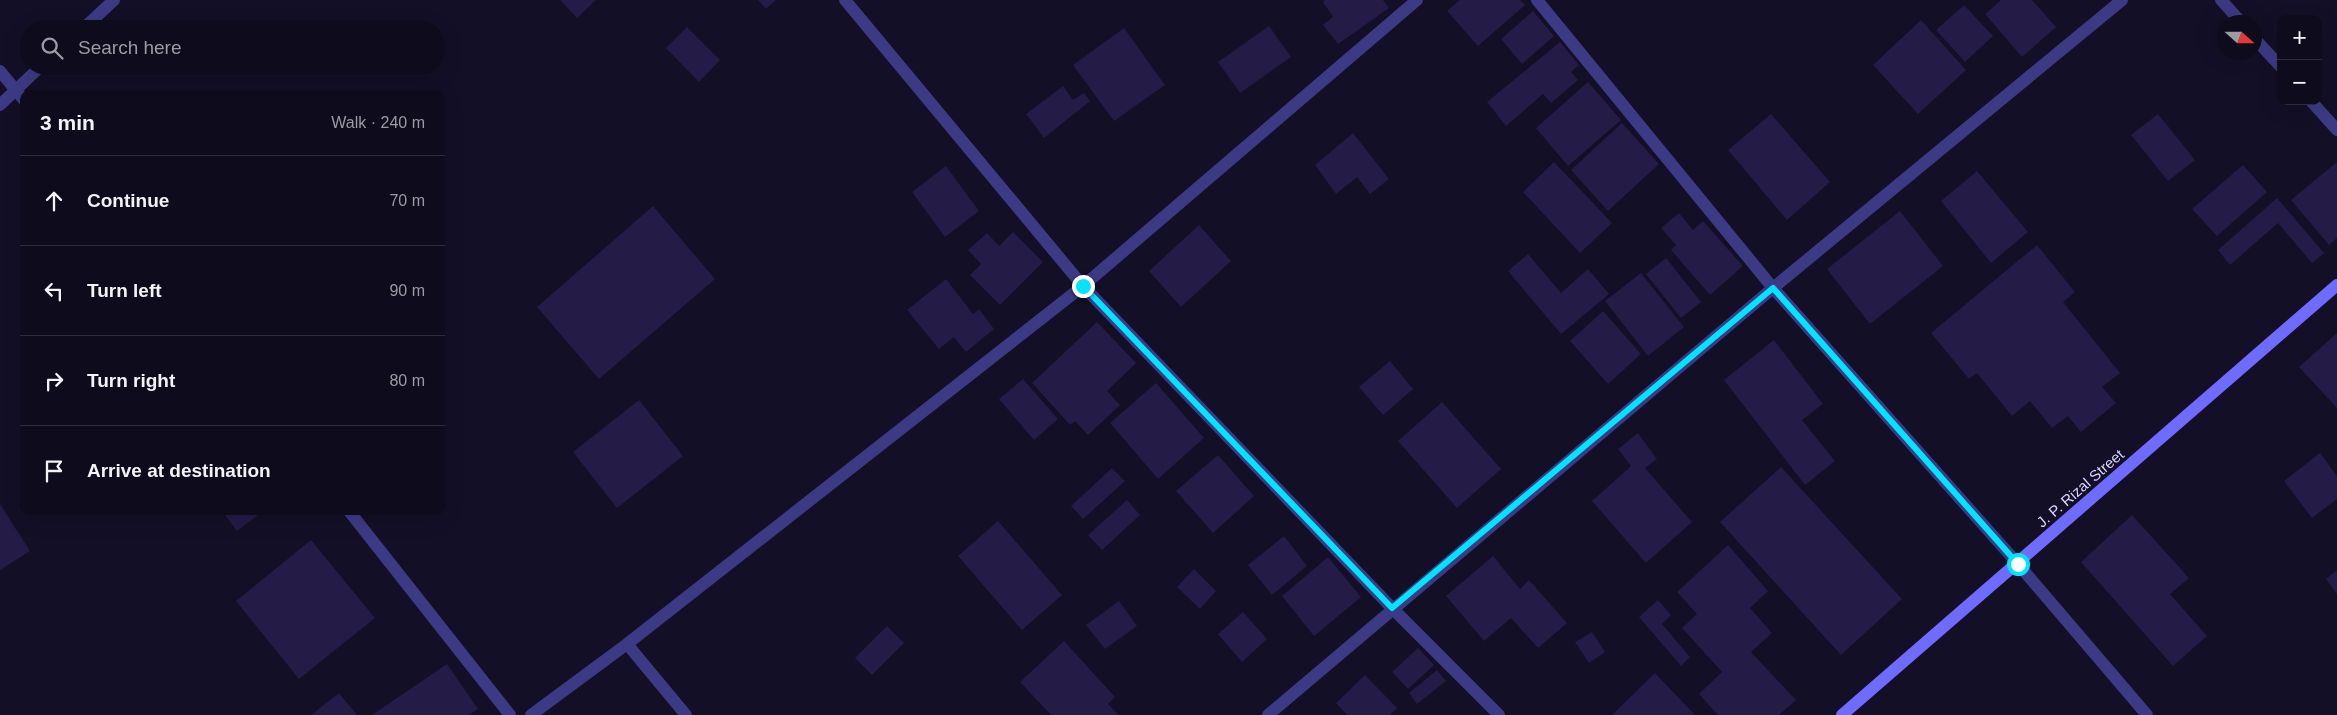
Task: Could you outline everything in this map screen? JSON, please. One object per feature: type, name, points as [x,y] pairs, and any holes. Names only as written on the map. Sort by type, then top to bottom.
[{"type":"main road","name":"J. P. Rizal Street","points":[[1842,715],[2337,285]]},
{"type":"street","points":[[93,20],[114,0]]},
{"type":"street","points":[[845,0],[1083,286],[1392,608],[1499,715]]},
{"type":"street","points":[[531,715],[628,644],[1083,286],[1417,0]]},
{"type":"street","points":[[1536,0],[1773,288],[2018,564],[2147,715]]},
{"type":"street","points":[[1268,715],[1392,608],[1773,288],[2122,0]]},
{"type":"street","points":[[2220,0],[2234,15]]},
{"type":"street","points":[[2262,47],[2277,63]]},
{"type":"street","points":[[0,71],[20,95]]},
{"type":"street","points":[[0,105],[32,75]]},
{"type":"street","points":[[2315,105],[2337,130]]},
{"type":"street","points":[[352,515],[510,715]]},
{"type":"street","points":[[628,644],[686,715]]},
{"type":"building","points":[[560,0],[596,0],[577,18]]},
{"type":"building","points":[[758,0],[776,0],[766,9]]},
{"type":"building","points":[[1325,0],[1383,0],[1389,8],[1338,44],[1323,25],[1333,17],[1323,2]]},
{"type":"building","points":[[1460,0],[1520,0],[1525,5],[1478,46],[1447,11]]},
{"type":"building","points":[[2001,0],[2032,0],[2056,27],[2022,57],[1985,14]]},
{"type":"building","points":[[1964,5],[1993,36],[1965,62],[1936,30]]},
{"type":"building","points":[[1533,11],[1554,36],[1522,64],[1501,39]]},
{"type":"building","points":[[1921,20],[1966,70],[1918,114],[1873,65]]},
{"type":"building","points":[[1269,26],[1291,57],[1240,93],[1218,62]]},
{"type":"building","points":[[687,27],[720,60],[699,82],[666,48]]},
{"type":"building","points":[[1124,28],[1165,85],[1114,121],[1073,65]]},
{"type":"building","points":[[1560,42],[1579,65],[1571,72],[1578,80],[1551,103],[1543,94],[1506,126],[1487,102]]},
{"type":"building","points":[[1588,82],[1621,120],[1568,166],[1536,128]]},
{"type":"building","points":[[1063,86],[1073,100],[1084,93],[1090,101],[1044,138],[1026,114]]},
{"type":"building","points":[[1771,114],[1830,182],[1787,220],[1728,150]]},
{"type":"building","points":[[2158,114],[2195,160],[2168,181],[2131,135]]},
{"type":"building","points":[[1622,123],[1659,164],[1608,211],[1571,170]]},
{"type":"building","points":[[1353,133],[1389,179],[1370,194],[1357,177],[1336,194],[1315,165]]},
{"type":"building","points":[[1554,162],[1612,223],[1580,253],[1523,192]]},
{"type":"building","points":[[2337,162],[2337,238],[2329,245],[2291,200]]},
{"type":"building","points":[[2243,165],[2267,192],[2217,236],[2192,209]]},
{"type":"building","points":[[946,166],[979,211],[945,237],[912,192]]},
{"type":"building","points":[[1977,171],[2028,232],[1991,263],[1941,201]]},
{"type":"building","points":[[2277,198],[2324,253],[2312,263],[2278,223],[2230,265],[2218,250]]},
{"type":"building","points":[[653,206],[715,279],[599,379],[537,307]]},
{"type":"building","points":[[1900,211],[1943,266],[1870,324],[1827,269]]},
{"type":"building","points":[[1679,213],[1693,230],[1703,221],[1743,266],[1710,295],[1671,250],[1676,245],[1661,228]]},
{"type":"building","points":[[1199,225],[1231,261],[1181,307],[1149,271]]},
{"type":"building","points":[[1013,232],[1043,262],[1000,305],[970,275],[981,264],[968,250],[987,233],[999,246]]},
{"type":"building","points":[[2037,245],[2075,292],[2063,302],[2120,373],[2102,387],[2116,403],[2081,432],[2068,416],[2052,428],[2030,401],[2012,416],[1977,373],[1969,379],[1931,333]]},
{"type":"building","points":[[1528,254],[1561,293],[1588,269],[1609,294],[1561,334],[1508,271]]},
{"type":"building","points":[[1666,258],[1701,302],[1681,318],[1646,274]]},
{"type":"building","points":[[1641,273],[1684,327],[1648,356],[1605,301]]},
{"type":"building","points":[[946,279],[973,314],[979,309],[994,329],[966,352],[954,337],[939,349],[907,310]]},
{"type":"building","points":[[1603,311],[1641,354],[1608,384],[1570,341]]},
{"type":"building","points":[[1097,322],[1136,363],[1107,391],[1120,405],[1088,435],[1075,421],[1070,425],[1032,383]]},
{"type":"building","points":[[2337,333],[2337,408],[2299,367]]},
{"type":"building","points":[[1774,340],[1823,404],[1802,420],[1835,461],[1805,485],[1724,380]]},
{"type":"building","points":[[1390,361],[1413,389],[1383,415],[1359,387]]},
{"type":"building","points":[[1023,379],[1058,419],[1034,440],[999,399]]},
{"type":"building","points":[[1156,383],[1204,438],[1158,479],[1110,423]]},
{"type":"building","points":[[639,400],[683,456],[617,508],[573,452]]},
{"type":"building","points":[[1442,402],[1501,469],[1457,508],[1398,441]]},
{"type":"building","points":[[1638,433],[1657,459],[1645,468],[1692,522],[1646,563],[1592,501],[1631,466],[1618,449]]},
{"type":"building","points":[[2320,453],[2337,476],[2337,499],[2312,518],[2284,481]]},
{"type":"building","points":[[1218,455],[1254,496],[1213,533],[1176,491]]},
{"type":"building","points":[[1781,467],[1902,599],[1841,655],[1720,522]]},
{"type":"building","points":[[1112,468],[1125,481],[1083,519],[1071,506]]},
{"type":"building","points":[[1127,500],[1140,515],[1102,550],[1088,535]]},
{"type":"building","points":[[0,504],[30,551],[0,570]]},
{"type":"building","points":[[225,515],[258,515],[237,531]]},
{"type":"building","points":[[2132,515],[2189,578],[2170,594],[2207,636],[2173,666],[2081,562]]},
{"type":"building","points":[[998,521],[1062,595],[1022,630],[958,556]]},
{"type":"building","points":[[1284,536],[1307,566],[1272,595],[1248,565]]},
{"type":"building","points":[[311,540],[375,618],[299,679],[236,601]]},
{"type":"building","points":[[1728,545],[1768,591],[1750,608],[1772,633],[1751,652],[1796,700],[1779,715],[1718,715],[1699,694],[1722,672],[1682,628],[1697,614],[1677,592]]},
{"type":"building","points":[[1493,556],[1520,589],[1529,580],[1567,623],[1538,648],[1511,618],[1484,641],[1446,596]]},
{"type":"building","points":[[1328,557],[1361,597],[1314,636],[1282,596]]},
{"type":"building","points":[[1194,569],[1216,591],[1200,609],[1177,587]]},
{"type":"building","points":[[2337,570],[2337,594],[2326,579]]},
{"type":"building","points":[[1658,600],[1671,615],[1662,624],[1690,657],[1681,666],[1639,617]]},
{"type":"building","points":[[1119,601],[1137,626],[1105,649],[1086,625]]},
{"type":"building","points":[[1243,612],[1267,639],[1242,662],[1218,634]]},
{"type":"building","points":[[887,626],[904,643],[872,675],[855,658]]},
{"type":"building","points":[[1592,632],[1605,652],[1589,663],[1575,642]]},
{"type":"building","points":[[1064,641],[1115,697],[1108,704],[1119,715],[1051,715],[1020,682]]},
{"type":"building","points":[[1418,648],[1434,665],[1408,689],[1392,672]]},
{"type":"building","points":[[447,664],[478,709],[469,715],[372,715]]},
{"type":"building","points":[[1437,670],[1446,681],[1417,704],[1409,693]]},
{"type":"building","points":[[1655,673],[1695,715],[1612,715]]},
{"type":"building","points":[[1365,675],[1397,708],[1390,715],[1347,715],[1336,703]]},
{"type":"building","points":[[339,693],[357,715],[311,715]]},
{"type":"route","points":[[1083,286],[1392,608],[1773,288],[2018,564]]}]
